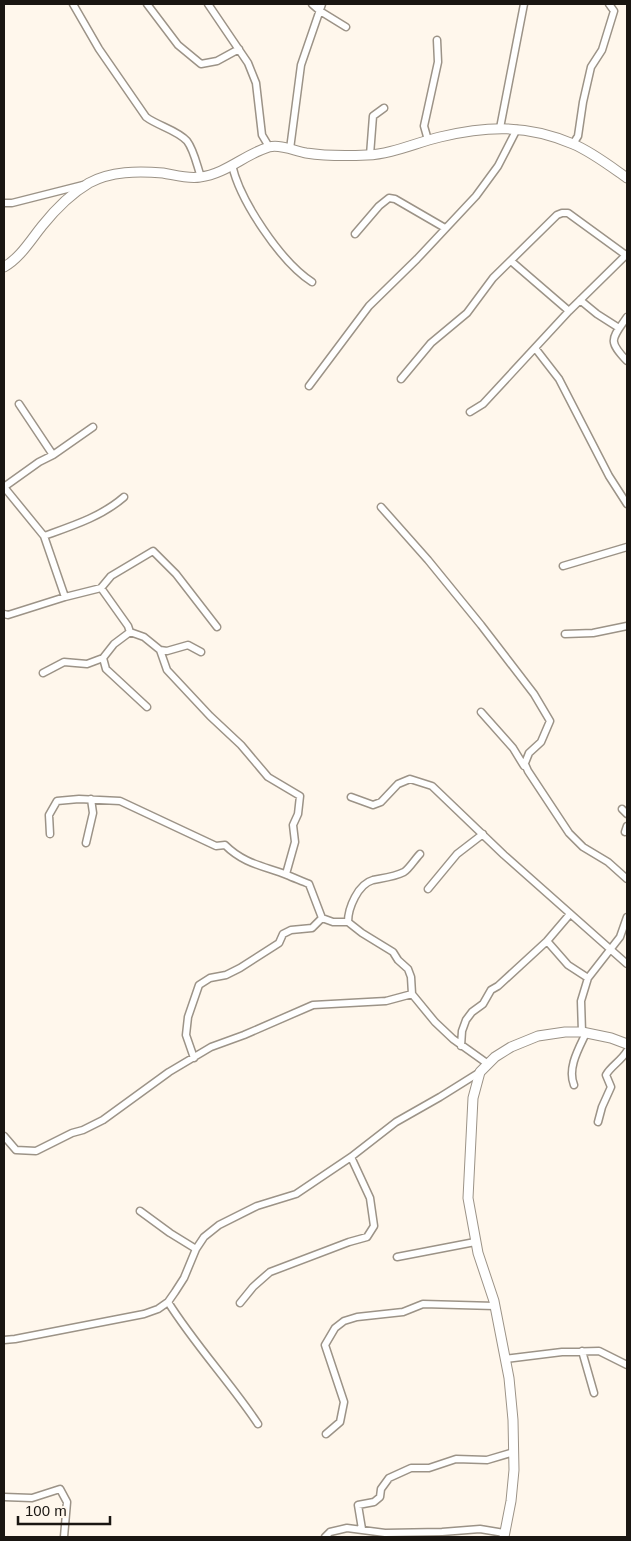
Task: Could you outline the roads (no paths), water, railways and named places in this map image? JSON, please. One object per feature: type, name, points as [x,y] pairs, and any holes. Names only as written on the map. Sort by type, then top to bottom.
[{"type":"street","points":[[73,4],[99,49],[146,117],[152,122],[182,136],[188,142],[201,177]]},
{"type":"street","points":[[147,4],[178,45],[201,64],[217,61],[239,50]]},
{"type":"street","points":[[208,4],[248,63],[256,83],[262,134],[268,145],[316,154],[370,155],[471,131],[500,128],[517,129],[573,144],[627,178]]},
{"type":"street","points":[[312,4],[321,7],[346,27]]},
{"type":"street","points":[[500,128],[524,4]]},
{"type":"street","points":[[573,144],[578,136],[591,67],[602,50],[612,20],[614,11],[609,4]]},
{"type":"street","points":[[290,149],[301,65],[321,7]]},
{"type":"street","points":[[428,140],[424,126],[438,62],[437,40]]},
{"type":"street","points":[[370,155],[373,116],[384,108]]},
{"type":"street","points":[[310,386],[369,306],[476,196],[498,166],[517,129]]},
{"type":"street","points":[[4,203],[12,203],[89,184],[111,174],[141,172],[201,177],[220,171],[272,146]]},
{"type":"street","points":[[232,165],[235,178],[261,226],[298,271],[312,282]]},
{"type":"street","points":[[4,268],[19,256],[62,204],[89,184]]},
{"type":"street","points":[[355,234],[379,206],[390,198],[394,198],[445,228]]},
{"type":"street","points":[[401,379],[431,343],[467,313],[493,278],[557,215],[568,213],[627,255],[569,311],[483,404],[470,412]]},
{"type":"street","points":[[511,262],[569,311]]},
{"type":"street","points":[[580,300],[619,328]]},
{"type":"street","points":[[627,317],[614,334],[613,343],[627,361]]},
{"type":"street","points":[[535,348],[559,379],[609,476],[627,504]]},
{"type":"street","points":[[19,404],[53,455]]},
{"type":"street","points":[[65,597],[44,536],[4,487],[93,427]]},
{"type":"street","points":[[44,536],[72,526],[111,508],[124,497]]},
{"type":"street","points":[[381,507],[428,560],[481,625],[534,694],[546,713],[550,722],[541,742],[529,753],[524,762],[528,771]]},
{"type":"street","points":[[563,566],[627,548]]},
{"type":"street","points":[[4,614],[8,615],[101,588],[111,576],[152,551],[176,574],[217,627]]},
{"type":"street","points":[[101,588],[128,626],[130,632]]},
{"type":"street","points":[[565,634],[593,633],[627,626]]},
{"type":"street","points":[[130,632],[144,637],[160,650],[167,651],[188,645],[201,652]]},
{"type":"street","points":[[42,673],[64,662],[87,664],[103,658],[114,644],[130,632]]},
{"type":"street","points":[[160,650],[167,670],[210,716],[241,745],[268,776],[300,796],[298,814],[293,825],[295,842],[286,874]]},
{"type":"street","points":[[103,658],[106,669],[147,707]]},
{"type":"street","points":[[481,712],[513,748],[569,833],[583,846],[608,862],[627,878]]},
{"type":"street","points":[[351,797],[373,805],[380,802],[398,784],[410,779],[432,786],[627,964]]},
{"type":"street","points":[[86,843],[93,813],[91,799]]},
{"type":"street","points":[[50,834],[49,815],[57,802],[91,799],[120,801],[216,846],[224,845],[246,861],[286,874],[309,884],[322,918],[333,922],[348,922],[362,933],[394,952],[398,960],[408,969],[411,977],[412,994],[435,1022],[461,1046],[488,1064]]},
{"type":"street","points":[[428,889],[457,854],[483,834]]},
{"type":"street","points":[[348,922],[348,914],[356,894],[369,882],[383,880],[404,872],[420,854]]},
{"type":"street","points":[[461,1046],[462,1031],[466,1020],[472,1012],[483,1004],[491,990],[498,986],[547,941],[570,914]]},
{"type":"street","points":[[574,1084],[571,1073],[584,1033],[581,1002],[588,978],[620,937],[627,917]]},
{"type":"street","points":[[194,1058],[186,1035],[188,1017],[199,985],[210,978],[226,975],[240,968],[279,943],[283,934],[291,930],[312,928],[322,918]]},
{"type":"street","points":[[547,941],[568,965],[588,978]]},
{"type":"street","points":[[4,1136],[16,1150],[36,1152],[72,1133],[103,1120],[169,1072],[211,1047],[314,1005],[386,1001],[412,994]]},
{"type":"street","points":[[4,1340],[144,1314],[158,1309],[168,1302],[184,1278],[196,1249],[204,1237],[219,1225],[257,1206],[296,1194],[351,1157],[396,1122],[480,1072],[495,1057],[511,1047],[538,1036],[564,1032],[584,1033],[627,1044]]},
{"type":"street","points":[[598,1122],[602,1107],[611,1088],[606,1075],[608,1070],[619,1062],[627,1052]]},
{"type":"street","points":[[325,1537],[330,1532],[339,1529],[362,1529],[385,1533],[419,1535],[480,1528],[504,1535],[512,1486],[514,1452],[510,1378],[495,1306],[475,1242],[468,1198],[473,1098],[480,1072]]},
{"type":"street","points":[[240,1304],[253,1287],[270,1272],[367,1237],[374,1226],[370,1198],[351,1157]]},
{"type":"street","points":[[140,1211],[196,1249]]},
{"type":"street","points":[[397,1257],[475,1242]]},
{"type":"street","points":[[168,1302],[187,1331],[241,1399],[258,1424]]},
{"type":"street","points":[[326,1434],[340,1422],[344,1402],[325,1345],[336,1328],[344,1321],[357,1317],[403,1312],[423,1304],[495,1306]]},
{"type":"street","points":[[582,1351],[594,1393]]},
{"type":"street","points":[[505,1359],[562,1352],[599,1351],[627,1365]]},
{"type":"street","points":[[362,1529],[358,1505],[374,1502],[380,1497],[381,1489],[389,1478],[411,1468],[429,1468],[456,1459],[487,1460],[514,1452]]},
{"type":"street","points":[[4,1497],[32,1498],[60,1489],[67,1502],[64,1537]]}]
